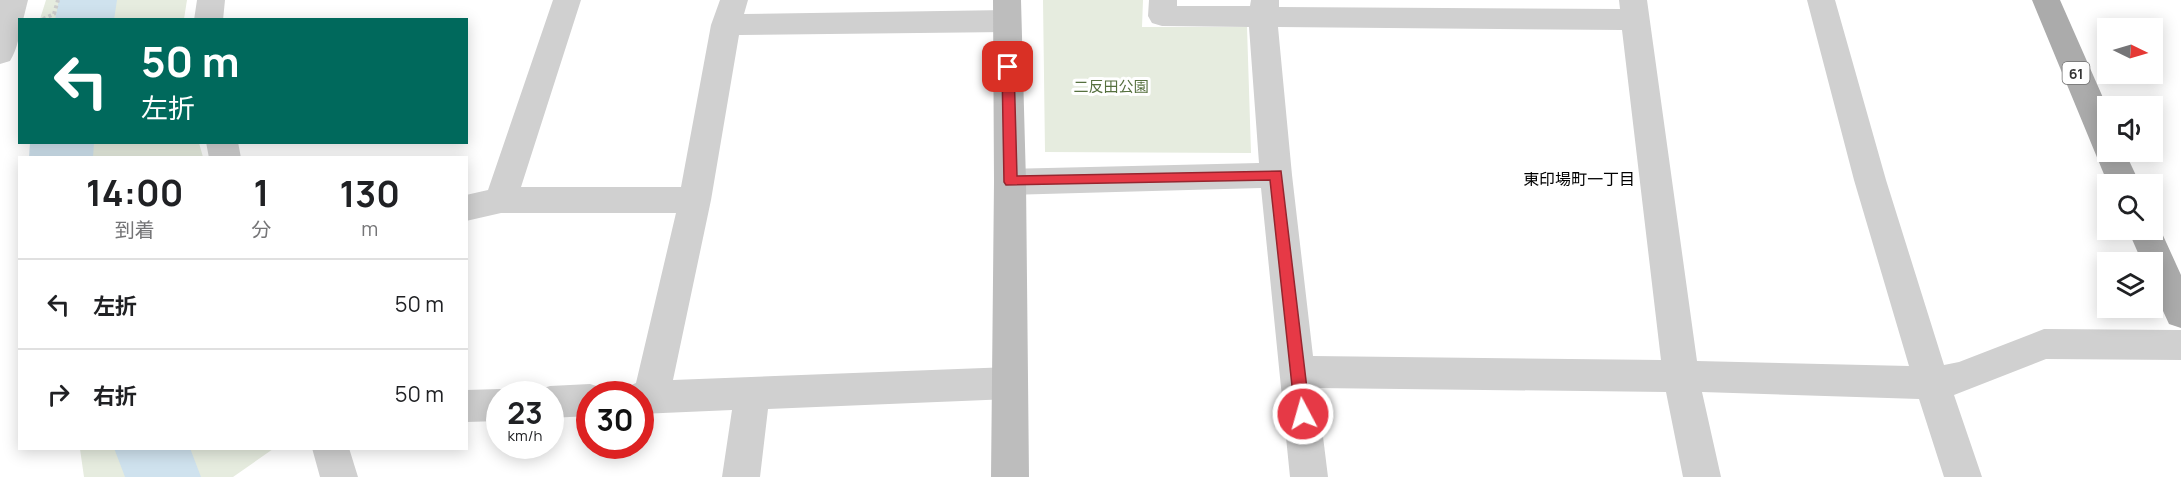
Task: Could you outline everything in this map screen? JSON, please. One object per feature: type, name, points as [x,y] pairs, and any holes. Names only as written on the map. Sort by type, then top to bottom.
[{"type":"main road","name":"61","points":[[2046,0],[2097,120]]},
{"type":"main road","points":[[2148,240],[2181,313]]},
{"type":"street","points":[[0,53],[14,0]]},
{"type":"street","points":[[208,18],[211,0]]},
{"type":"street","points":[[501,200],[567,0]]},
{"type":"street","points":[[1163,0],[1162,16],[1264,8],[1634,10],[1681,376],[1702,477]]},
{"type":"street","points":[[1821,0],[1864,165],[1930,382],[1962,477]]},
{"type":"street","points":[[1264,8],[1276,175],[1309,477]]},
{"type":"street","points":[[650,381],[695,200],[730,13],[1007,10],[1010,182],[1010,477]]},
{"type":"street","points":[[1010,182],[1276,175]]},
{"type":"street","points":[[468,208],[501,200],[695,200]]},
{"type":"street","points":[[1298,372],[1681,376],[1930,382],[1962,378],[2044,344],[2181,345]]},
{"type":"street","points":[[654,398],[1010,383]]},
{"type":"street","points":[[741,477],[752,394]]},
{"type":"street","points":[[468,406],[486,405]]},
{"type":"street","points":[[331,450],[339,477]]},
{"type":"path","points":[[46,18],[54,14],[57,0]]},
{"type":"green space","points":[[46,0],[187,0],[184,18],[40,18]]},
{"type":"green space","name":"二反田公園","points":[[1043,0],[1143,0],[1142,27],[1247,27],[1251,153],[1045,152]]},
{"type":"green space","points":[[33,144],[199,144],[203,156],[36,156]]},
{"type":"green space","points":[[80,450],[272,450],[233,477],[84,477]]},
{"type":"waterway","points":[[84,18],[88,0]]},
{"type":"waterway","points":[[61,156],[62,144]]},
{"type":"waterway","points":[[153,450],[163,477]]},
{"type":"district","name":"東印場町一丁目","points":[[1579,179]]},
{"type":"route","points":[[1008,67],[1010,182],[1276,175],[1303,414]]}]
